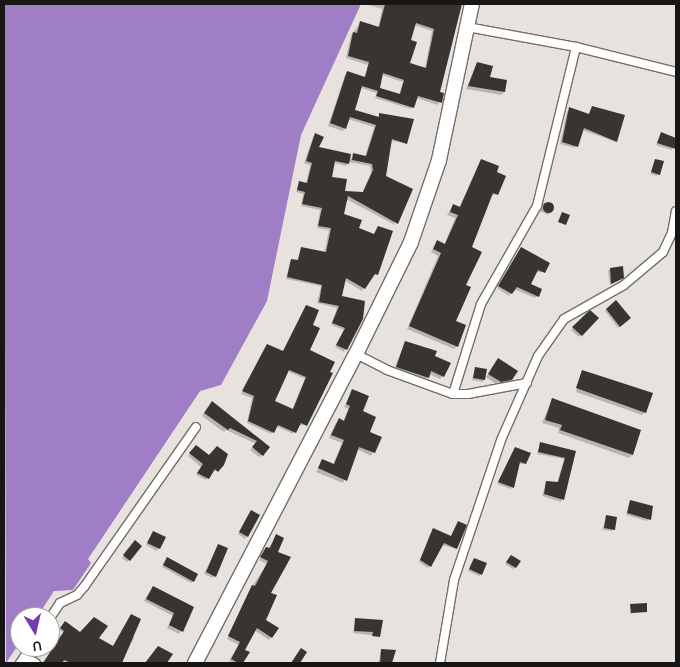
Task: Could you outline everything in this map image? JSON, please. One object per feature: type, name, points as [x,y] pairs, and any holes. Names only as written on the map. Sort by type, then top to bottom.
[{"type":"highway","points":[[195,663],[356,354],[423,212],[439,160],[472,4]]},
{"type":"street","points":[[467,27],[576,47],[676,72]]},
{"type":"street","points":[[453,394],[482,304],[537,206],[576,47]]},
{"type":"street","points":[[440,663],[454,580],[501,440],[538,356],[564,319],[624,285],[663,252],[672,233],[676,211]]},
{"type":"street","points":[[356,354],[386,370],[453,394],[468,394],[527,383]]},
{"type":"street","points":[[57,607],[60,603],[77,596],[84,587],[196,427]]},
{"type":"street","points":[[22,660],[36,663]]},
{"type":"shaded area","points":[[4,4],[361,4],[301,135],[267,301],[221,385],[200,391],[88,559],[91,563],[73,590],[54,591],[44,607],[10,607],[10,657],[6,663]]},
{"type":"building","points":[[385,4],[462,4],[440,92],[444,93],[442,103],[418,96],[414,108],[376,96],[378,91],[362,86],[355,110],[379,117],[379,113],[414,119],[407,144],[392,139],[386,176],[413,189],[398,224],[348,196],[344,214],[362,220],[359,228],[374,234],[378,226],[393,231],[378,275],[375,274],[365,289],[346,278],[342,296],[365,301],[363,319],[347,350],[336,345],[345,328],[332,323],[339,306],[319,302],[322,285],[287,277],[291,259],[298,260],[301,247],[326,252],[331,228],[318,226],[322,208],[302,204],[305,192],[297,190],[299,181],[307,183],[312,163],[306,161],[315,133],[324,137],[319,147],[351,154],[349,164],[335,161],[332,177],[347,179],[345,191],[363,192],[373,170],[372,164],[352,160],[353,153],[366,156],[376,125],[350,117],[346,129],[330,123],[347,71],[365,77],[369,62],[348,56],[353,32],[357,33],[360,21],[379,27]],"holes":[[[416,23],[434,29],[426,68],[410,63],[417,42],[411,40]],[[383,73],[404,80],[400,94],[380,88]]]},
{"type":"building","points":[[477,62],[493,66],[490,77],[507,80],[505,92],[468,86]]},
{"type":"building","points":[[592,106],[625,115],[617,142],[584,128],[578,147],[562,142],[569,107],[589,114]]},
{"type":"building","points":[[661,132],[676,138],[676,149],[657,143]]},
{"type":"building","points":[[481,159],[499,166],[497,172],[506,176],[498,195],[493,193],[472,247],[482,252],[466,285],[471,287],[456,321],[466,325],[458,347],[409,326],[441,253],[433,249],[437,240],[445,244],[458,215],[450,212],[453,204],[460,207]]},
{"type":"building","points":[[655,159],[664,161],[660,175],[651,172]]},
{"type":"building","points":[[548,201],[554,207],[548,213],[542,207]]},
{"type":"building","points":[[562,212],[570,215],[566,225],[558,222]]},
{"type":"building","points":[[521,247],[550,263],[545,273],[538,270],[531,284],[542,289],[539,297],[517,287],[512,294],[498,286]]},
{"type":"building","points":[[623,266],[624,278],[611,284],[610,268]]},
{"type":"building","points":[[616,300],[631,318],[620,327],[606,309]]},
{"type":"building","points":[[306,305],[319,310],[313,325],[320,328],[310,350],[335,362],[330,372],[333,373],[307,426],[301,423],[296,433],[278,425],[274,433],[248,421],[254,396],[242,391],[267,344],[283,351]],"holes":[[[289,370],[306,377],[293,409],[275,401]]]},
{"type":"building","points":[[590,310],[599,318],[582,336],[572,327]]},
{"type":"building","points":[[405,341],[437,351],[435,356],[451,363],[444,377],[431,371],[429,378],[396,367]]},
{"type":"building","points":[[498,358],[518,371],[512,380],[501,382],[488,374]]},
{"type":"building","points":[[475,367],[487,369],[485,380],[473,378]]},
{"type":"building","points":[[582,370],[653,393],[646,413],[576,388]]},
{"type":"building","points":[[352,389],[369,396],[363,411],[376,417],[370,432],[382,437],[375,453],[359,447],[347,481],[318,468],[322,459],[334,464],[344,440],[331,435],[339,418],[344,421],[350,406],[346,404]]},
{"type":"building","points":[[552,398],[641,430],[633,455],[560,430],[562,425],[545,420]]},
{"type":"building","points":[[212,401],[270,447],[263,456],[252,447],[257,441],[230,428],[228,430],[204,413]]},
{"type":"building","points":[[540,442],[576,451],[564,500],[544,494],[546,481],[558,482],[565,458],[538,452]]},
{"type":"building","points":[[196,445],[209,455],[217,446],[228,454],[224,465],[218,472],[215,469],[209,479],[197,473],[203,464],[189,453]]},
{"type":"building","points":[[515,447],[531,453],[526,464],[520,462],[514,488],[498,482]]},
{"type":"building","points":[[630,500],[653,506],[651,520],[627,513]]},
{"type":"building","points":[[251,510],[260,515],[248,537],[239,532]]},
{"type":"building","points":[[606,515],[617,517],[615,530],[604,528]]},
{"type":"building","points":[[458,521],[467,525],[457,549],[444,543],[431,567],[420,560],[433,528],[451,536]]},
{"type":"building","points":[[153,531],[166,537],[160,549],[147,543]]},
{"type":"building","points":[[276,534],[284,538],[278,552],[291,557],[271,593],[277,595],[266,620],[279,628],[272,638],[257,628],[245,650],[250,652],[243,663],[238,663],[231,659],[240,642],[228,636],[252,585],[255,586],[268,561],[260,557],[266,547],[270,548]]},
{"type":"building","points":[[135,540],[142,546],[130,561],[123,555]]},
{"type":"building","points":[[218,544],[228,548],[216,577],[206,572]]},
{"type":"building","points":[[511,555],[521,561],[516,568],[506,562]]},
{"type":"building","points":[[167,557],[198,574],[194,582],[163,565]]},
{"type":"building","points":[[474,558],[487,563],[482,575],[469,569]]},
{"type":"building","points":[[153,586],[194,607],[183,632],[169,625],[174,613],[146,599]]},
{"type":"building","points":[[647,603],[647,612],[631,613],[630,604]]},
{"type":"building","points":[[131,614],[141,619],[122,663],[71,663],[64,660],[62,663],[43,663],[47,657],[60,657],[60,637],[64,631],[60,628],[65,621],[80,632],[94,617],[108,626],[99,638],[113,646]]},
{"type":"building","points":[[355,618],[383,620],[380,637],[372,636],[373,632],[354,631]]},
{"type":"building","points":[[158,646],[173,654],[167,663],[145,663]]},
{"type":"building","points":[[301,648],[307,652],[300,663],[291,663]]},
{"type":"building","points":[[381,649],[396,650],[392,663],[380,663]]}]
